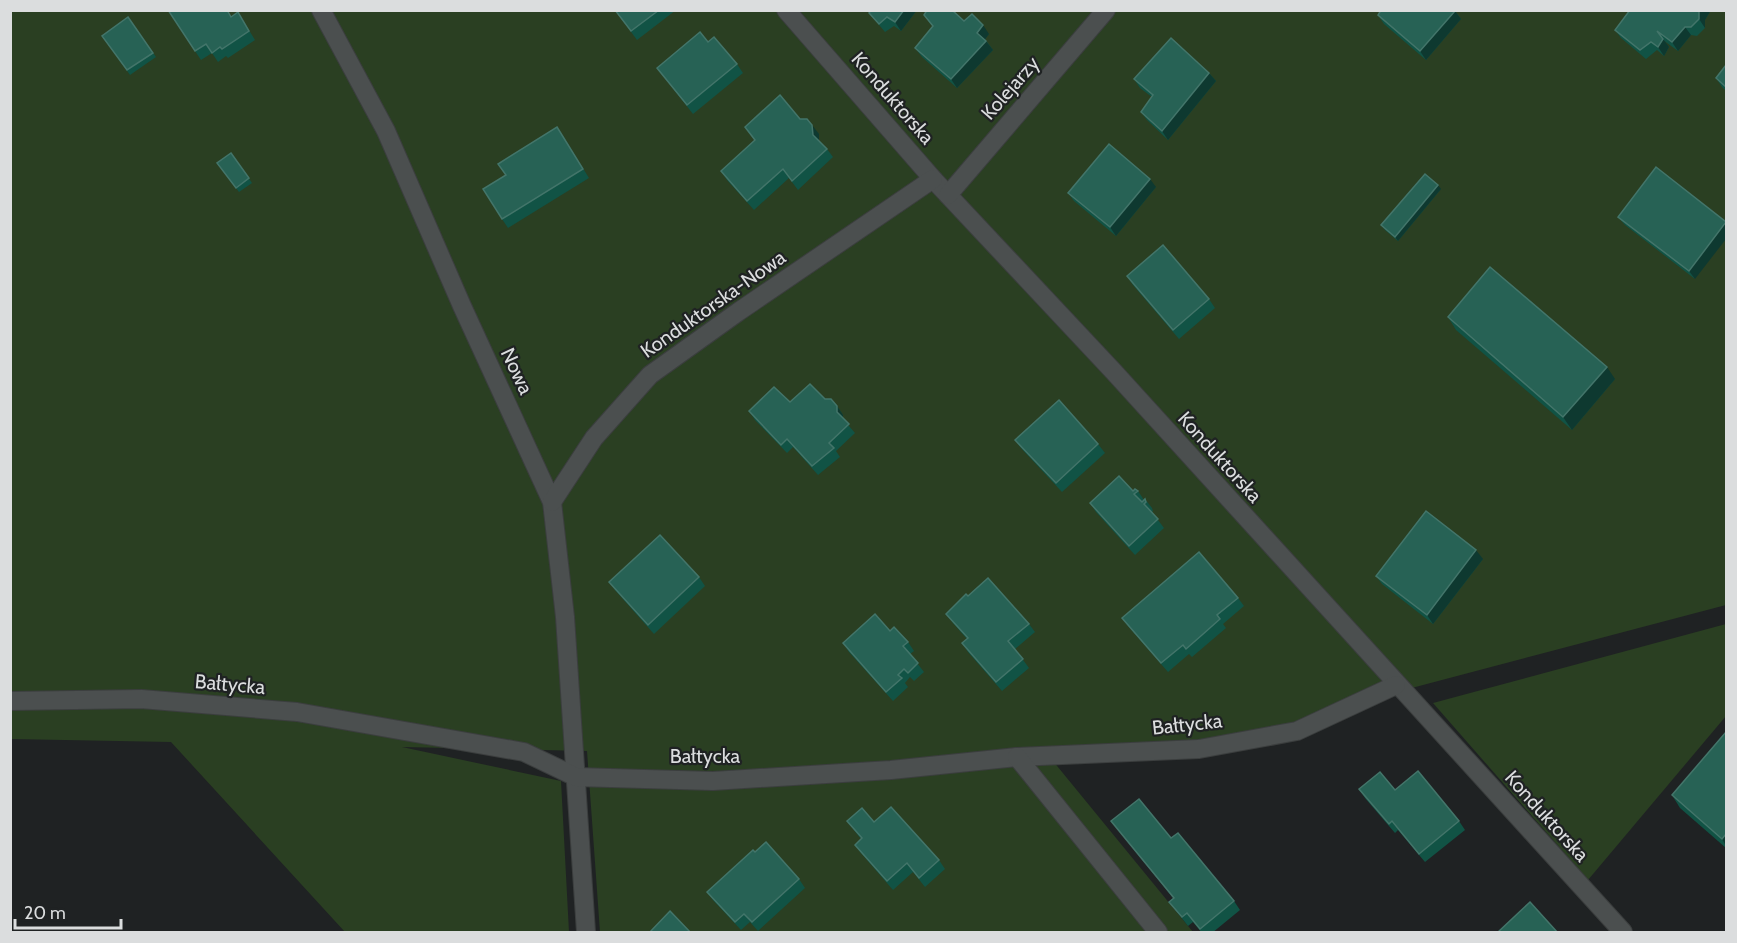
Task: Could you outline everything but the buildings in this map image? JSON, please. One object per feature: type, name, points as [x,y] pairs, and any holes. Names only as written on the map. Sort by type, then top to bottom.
[{"type":"street","name":"Nowa","points":[[321,10],[386,130],[462,306],[552,502],[566,617],[586,933]]},
{"type":"street","name":"Konduktorska","points":[[786,10],[948,195],[1114,372],[1623,933]]},
{"type":"street","name":"Kolejarzy","points":[[948,195],[1106,10]]},
{"type":"street","name":"Konduktorska-Nowa","points":[[552,502],[594,438],[650,375],[933,178]]},
{"type":"street","name":"Bałtycka","points":[[10,701],[141,699],[297,712],[524,752],[576,777],[713,781],[891,770],[1017,757],[1199,749],[1297,731],[1396,685]]},
{"type":"street","points":[[1017,757],[1158,933]]},
{"type":"green space","points":[[11,11],[1726,11],[1726,605],[1389,694],[1275,731],[1053,761],[1193,932],[600,932],[587,751],[402,747],[561,781],[569,932],[345,932],[171,742],[11,739]]},
{"type":"green space","points":[[1726,624],[1726,716],[1588,880],[1433,703]]}]
